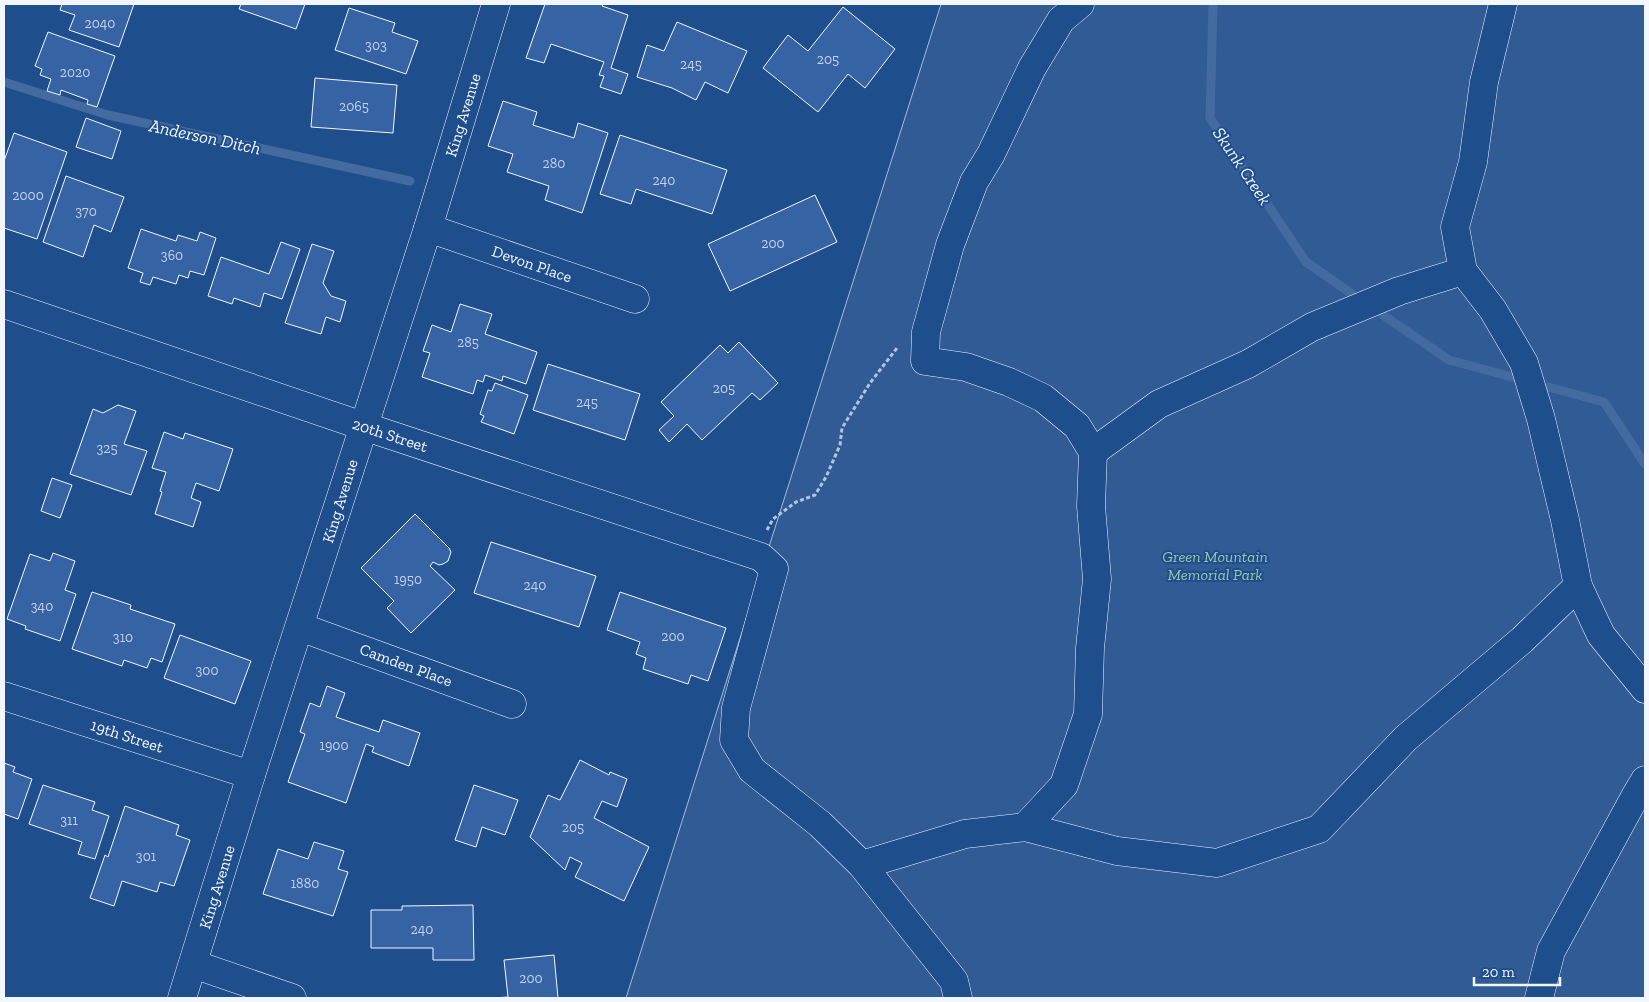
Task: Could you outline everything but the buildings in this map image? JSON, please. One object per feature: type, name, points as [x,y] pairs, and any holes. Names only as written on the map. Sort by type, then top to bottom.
[{"type":"street","name":"King Avenue","points":[[182,998],[251,776],[428,228],[496,4]]},
{"type":"street","points":[[1025,827],[1064,785],[1088,714],[1090,648],[1097,579],[1091,506],[1092,452],[1077,426],[1043,398],[1009,382],[966,367],[925,361],[926,332],[950,245],[974,182],[991,154],[1032,68],[1061,20],[1080,4]]},
{"type":"street","points":[[1503,4],[1484,82],[1473,162],[1455,226],[1463,271],[1493,310],[1524,363],[1541,419],[1566,520],[1578,586],[1601,635],[1645,689]]},
{"type":"street","name":"Devon Place","points":[[428,228],[636,299]]},
{"type":"street","points":[[1092,452],[1159,404],[1248,364],[1312,327],[1400,291],[1463,271]]},
{"type":"street","name":"20th Street","points":[[4,304],[766,563]]},
{"type":"street","points":[[766,563],[736,708],[734,740],[752,770],[820,824],[862,865],[954,981],[958,998]]},
{"type":"street","points":[[862,865],[965,834],[1025,827],[1117,851],[1216,863],[1319,829],[1406,738],[1522,640],[1578,586]]},
{"type":"street","name":"Camden Place","points":[[300,627],[512,704]]},
{"type":"street","name":"19th Street","points":[[4,696],[251,776]]},
{"type":"street","points":[[1539,998],[1551,951],[1645,780]]},
{"type":"street","points":[[193,964],[292,998]]},
{"type":"path","points":[[766,563],[760,544],[773,519],[796,502],[815,495],[826,477],[840,445],[842,428],[870,383],[901,342],[926,332]]},
{"type":"shaded area","name":"Green Mountain Memorial Park","points":[[941,4],[1645,4],[1645,998],[626,998]]},
{"type":"waterway","name":"Skunk Creek","points":[[1213,4],[1210,118],[1306,262],[1352,294]]},
{"type":"waterway","name":"Anderson Ditch","points":[[4,82],[108,115],[410,181]]},
{"type":"waterway","name":"Skunk Creek","points":[[1383,315],[1449,360],[1512,377]]},
{"type":"waterway","name":"Skunk Creek","points":[[1548,387],[1604,402],[1645,464]]}]
